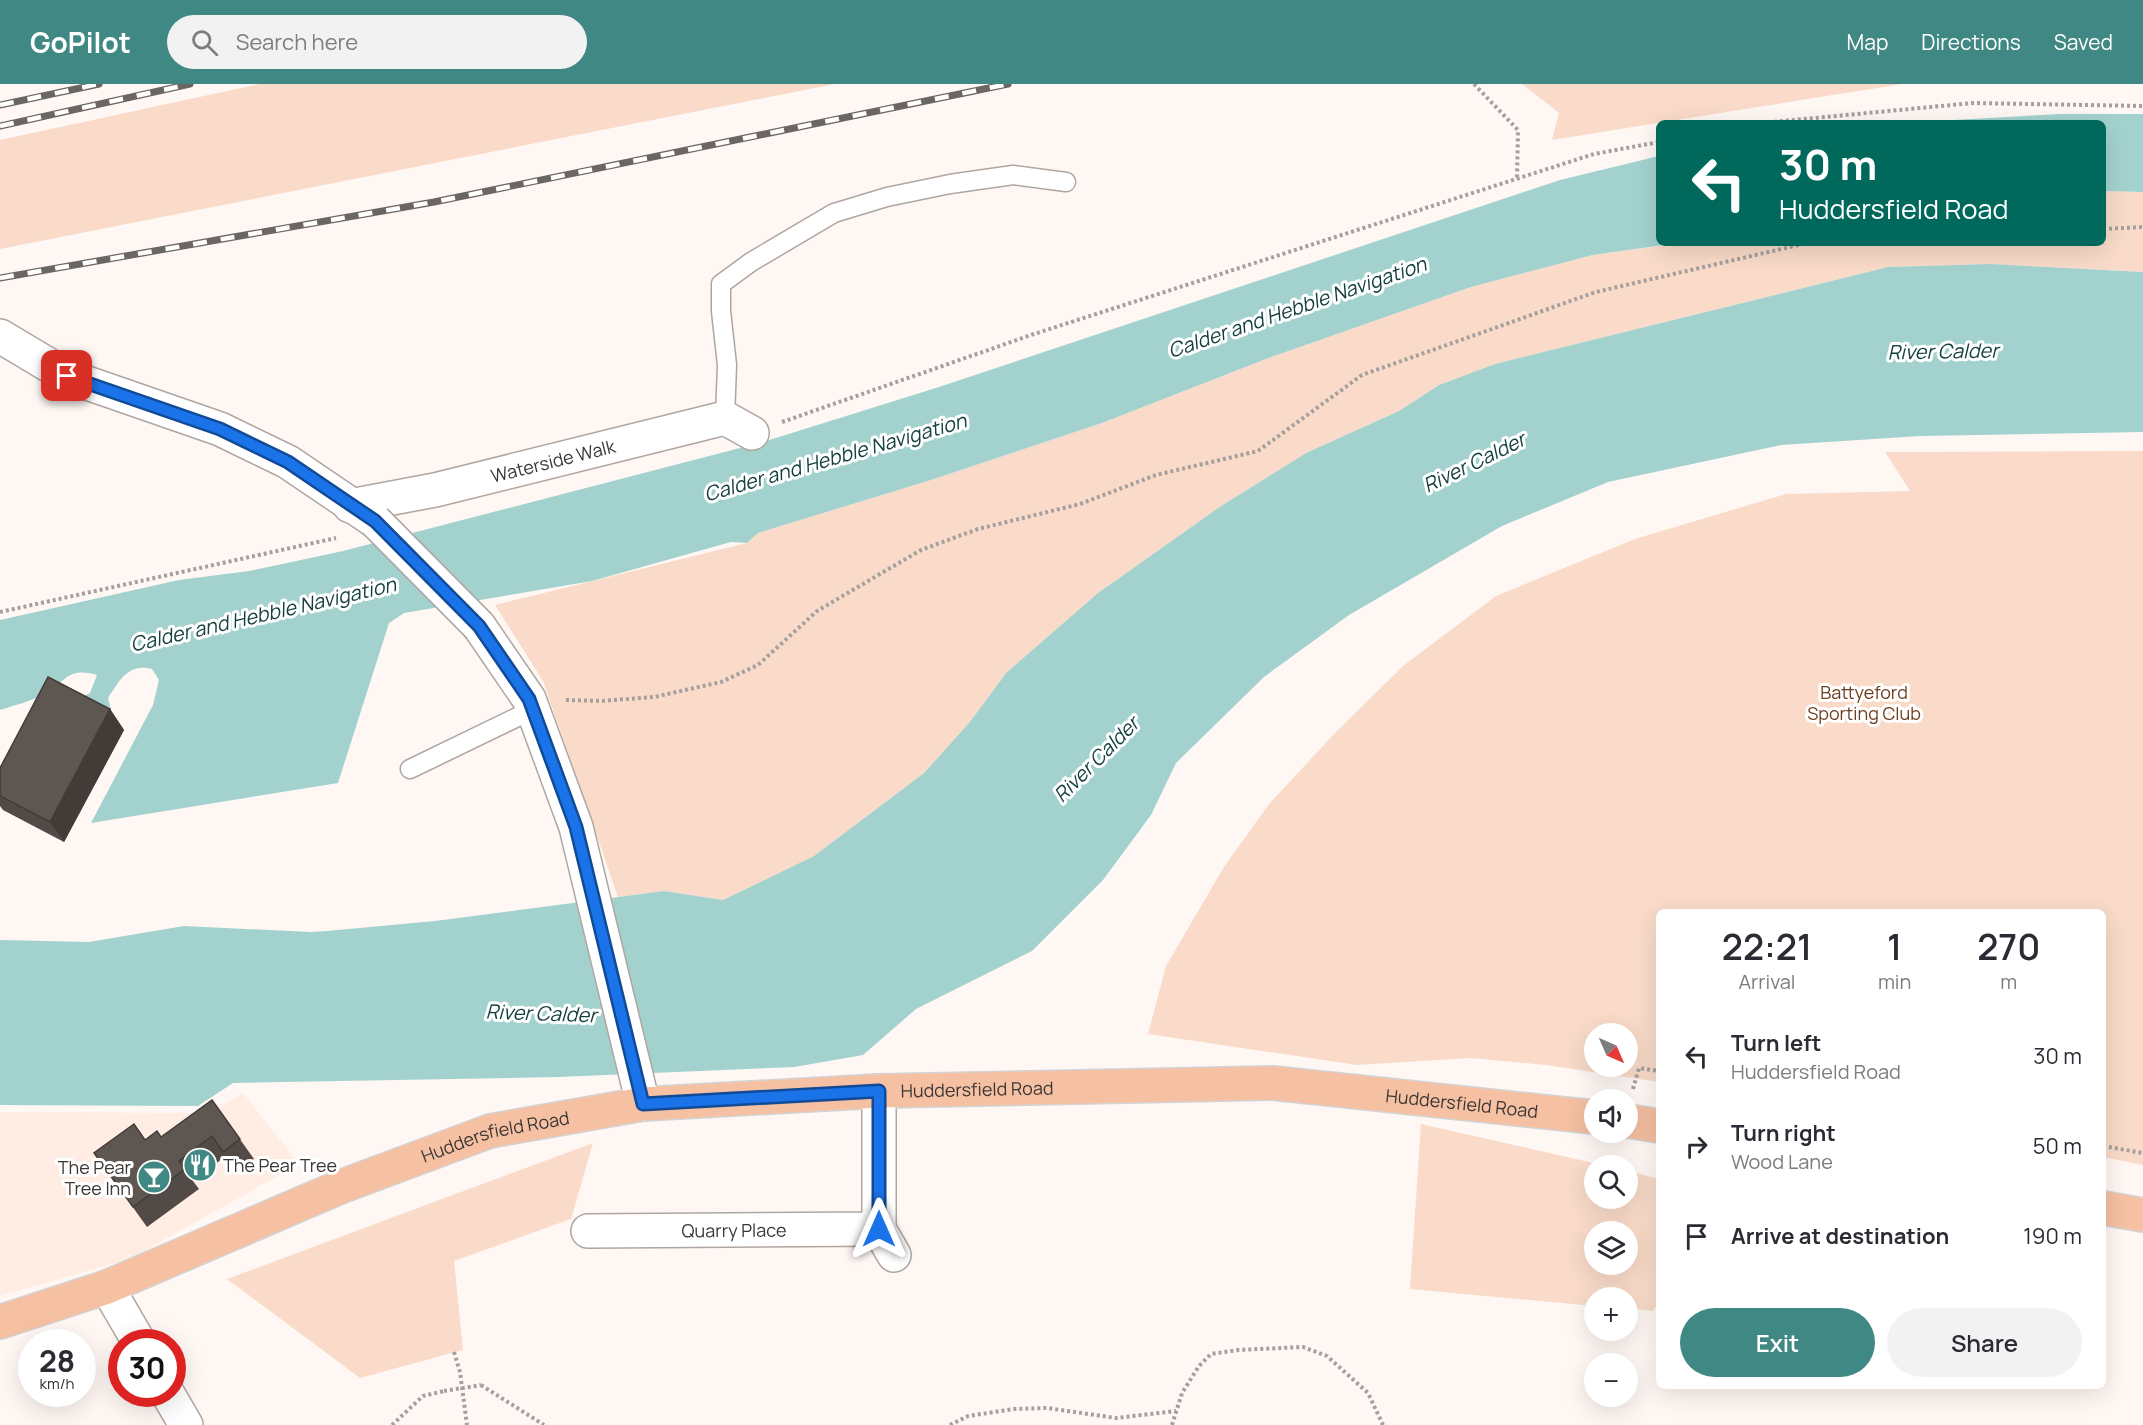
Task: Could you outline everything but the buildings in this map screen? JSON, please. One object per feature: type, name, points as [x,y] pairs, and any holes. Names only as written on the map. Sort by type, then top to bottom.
[{"type":"highway","name":"Huddersfield Road","points":[[0,1322],[107,1287],[340,1187],[490,1131],[639,1090],[879,1091],[1273,1083],[1584,1116]]},
{"type":"highway","points":[[1638,1122],[1656,1125]]},
{"type":"highway","points":[[2106,1209],[2143,1215]]},
{"type":"street","points":[[0,336],[67,376],[220,429],[288,462],[479,626],[532,704],[576,827],[639,1090]]},
{"type":"street","name":"Waterside Walk","points":[[358,521],[435,490],[738,426]]},
{"type":"street","name":"Quarry Place","points":[[588,1231],[887,1242],[879,1091]]},
{"type":"street","points":[[107,1287],[131,1329]]},
{"type":"street","points":[[176,1407],[186,1425]]},
{"type":"lane","points":[[738,426],[727,365],[721,311],[721,284],[751,262],[834,213],[888,197],[950,184],[1013,175],[1066,182]]},
{"type":"lane","points":[[410,769],[532,704]]},
{"type":"path","points":[[1474,84],[1518,130],[1516,179]]},
{"type":"path","points":[[1794,120],[1973,103],[2143,106]]},
{"type":"path","points":[[738,426],[1594,154],[1656,143]]},
{"type":"path","points":[[2106,229],[2143,226]]},
{"type":"path","points":[[532,704],[654,697],[721,682],[758,665],[817,611],[921,550],[978,529],[1080,504],[1156,475],[1258,451],[1362,375],[1596,292],[1794,246]]},
{"type":"path","points":[[0,612],[358,521]]},
{"type":"path","points":[[1639,1068],[1656,1071]]},
{"type":"path","points":[[2106,1147],[2143,1153]]},
{"type":"path","points":[[1172,1425],[1182,1393],[1199,1366],[1211,1354],[1238,1350],[1303,1347],[1327,1356],[1368,1393],[1383,1425]]},
{"type":"path","points":[[454,1352],[460,1372],[467,1425]]},
{"type":"path","points":[[392,1425],[423,1396],[481,1385],[544,1425]]},
{"type":"path","points":[[950,1425],[968,1416],[1014,1408],[1047,1408],[1116,1418],[1176,1412]]},
{"type":"shaded area","points":[[243,1093],[299,1164],[130,1259],[0,1296],[0,1112],[210,1113]]},
{"type":"green space","points":[[260,84],[835,84],[0,249],[0,140]]},
{"type":"green space","points":[[1522,84],[1902,84],[1677,120],[1656,120],[1656,123],[1552,140],[1559,113]]},
{"type":"green space","points":[[2106,191],[2143,192],[2143,272],[1990,264],[1888,267],[1495,364],[1439,385],[1399,411],[1306,453],[1221,506],[1098,593],[1007,672],[969,723],[924,773],[814,856],[723,900],[664,891],[618,897],[543,681],[495,605],[747,543],[758,533],[931,480],[1102,423],[1266,359],[1471,287],[1593,255],[1659,246],[2106,246]]},
{"type":"green space","name":"Battyeford Sporting Club","points":[[2143,451],[2143,1165],[2106,1158],[2106,909],[1656,909],[1656,1082],[1626,1077],[1638,1077],[1638,1023],[1584,1023],[1584,1071],[1471,1058],[1357,1065],[1148,1034],[1166,966],[1224,867],[1269,804],[1335,733],[1403,666],[1496,596],[1635,539],[1786,494],[1910,491],[1885,452]]},
{"type":"green space","points":[[1421,1124],[1584,1161],[1584,1209],[1638,1209],[1638,1174],[1656,1178],[1656,1306],[1653,1311],[1638,1309],[1638,1287],[1584,1287],[1584,1305],[1410,1289]]},
{"type":"green space","points":[[593,1143],[571,1219],[454,1261],[463,1350],[360,1378],[227,1279]]},
{"type":"water","points":[[2060,114],[2143,114],[2143,192],[2106,191],[2106,120],[1953,120]]},
{"type":"water","name":"Calder and Hebble Navigation","points":[[1656,157],[1657,246],[1593,255],[1471,287],[1266,359],[1102,423],[931,480],[758,533],[747,543],[731,542],[592,581],[404,613],[389,623],[338,783],[91,823],[153,705],[159,680],[152,669],[137,668],[125,674],[112,691],[108,698],[111,710],[64,801],[83,697],[90,693],[97,675],[80,673],[68,676],[41,696],[0,710],[0,620],[179,580],[249,571],[343,551],[763,442],[939,387],[1560,180]]},
{"type":"water","name":"River Calder","points":[[1990,264],[2143,272],[2143,432],[1920,436],[1781,445],[1608,482],[1502,526],[1349,615],[1264,677],[1176,763],[1151,815],[1103,880],[1032,951],[916,1009],[863,1055],[794,1067],[559,1077],[233,1083],[198,1106],[0,1105],[0,940],[89,942],[184,926],[327,931],[435,921],[664,891],[723,900],[814,856],[924,773],[969,723],[1007,672],[1098,593],[1221,506],[1306,453],[1399,411],[1439,385],[1495,364],[1888,267]]},
{"type":"railway","points":[[0,105],[99,84]]},
{"type":"railway","points":[[0,126],[190,84]]},
{"type":"railway","points":[[0,278],[434,202],[1008,84]]},
{"type":"place","name":"The Pear Tree","points":[[200,1165]]},
{"type":"place","name":"The Pear Tree Inn","points":[[154,1177]]},
{"type":"route","points":[[67,376],[220,429],[288,462],[375,521],[479,626],[534,709],[576,827],[643,1104],[879,1091],[879,1229]]}]
